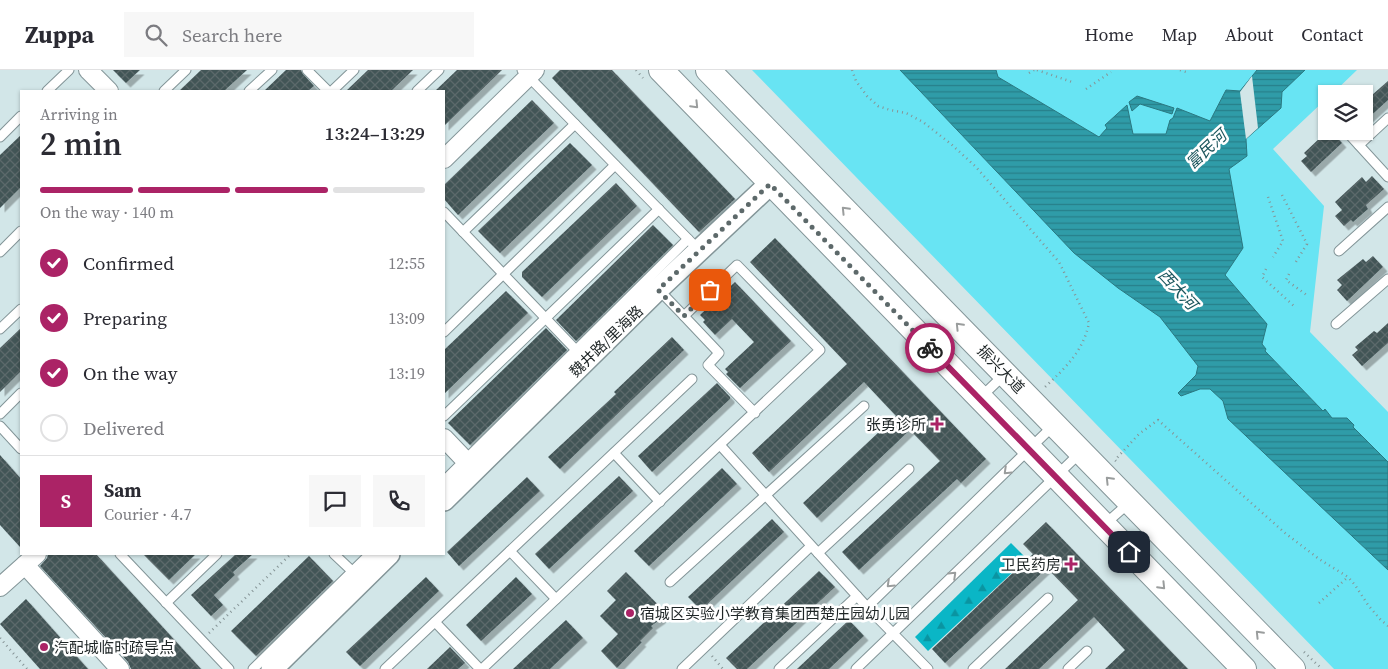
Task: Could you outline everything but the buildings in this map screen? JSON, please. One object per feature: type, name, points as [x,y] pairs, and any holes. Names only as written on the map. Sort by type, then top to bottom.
[{"type":"main road","points":[[661,70],[1244,669]]},
{"type":"main road","name":"振兴大道","points":[[708,70],[1293,669]]},
{"type":"street","points":[[88,70],[108,90]]},
{"type":"street","points":[[445,158],[528,72]]},
{"type":"street","name":"魏井路/里海路","points":[[445,499],[658,290],[693,244],[770,184]]},
{"type":"street","points":[[445,439],[465,460]]},
{"type":"street","points":[[272,669],[388,555]]},
{"type":"street","points":[[0,587],[31,559],[120,669]]},
{"type":"lane","points":[[48,90],[68,70]]},
{"type":"lane","points":[[165,90],[186,70]]},
{"type":"lane","points":[[250,90],[272,70]]},
{"type":"lane","points":[[307,70],[327,90]]},
{"type":"lane","points":[[333,90],[354,70]]},
{"type":"lane","points":[[418,90],[439,70]]},
{"type":"lane","points":[[445,480],[576,350],[693,244],[575,124],[528,72]]},
{"type":"lane","points":[[0,137],[20,117]]},
{"type":"lane","points":[[1359,145],[1388,118]]},
{"type":"lane","points":[[463,232],[575,124]]},
{"type":"lane","points":[[1354,140],[1388,176]]},
{"type":"lane","points":[[445,331],[615,165]]},
{"type":"lane","points":[[1339,251],[1388,207]]},
{"type":"lane","points":[[445,415],[659,209]]},
{"type":"lane","points":[[445,213],[576,350]]},
{"type":"lane","points":[[0,252],[20,233]]},
{"type":"lane","points":[[435,622],[481,669],[820,350],[737,264],[684,316]]},
{"type":"lane","points":[[1336,324],[1388,279]]},
{"type":"lane","points":[[658,290],[719,353],[708,364],[755,413]]},
{"type":"lane","points":[[0,329],[20,310]]},
{"type":"lane","points":[[979,398],[1005,374]]},
{"type":"lane","points":[[385,669],[692,379]]},
{"type":"lane","points":[[0,414],[20,394]]},
{"type":"lane","points":[[670,582],[864,406]]},
{"type":"lane","points":[[867,607],[1055,424]]},
{"type":"lane","points":[[0,426],[20,447]]},
{"type":"lane","points":[[720,445],[867,607],[928,669]]},
{"type":"lane","points":[[856,669],[1081,451]]},
{"type":"lane","points":[[614,452],[660,502]]},
{"type":"lane","points":[[682,669],[814,549],[909,469]]},
{"type":"lane","points":[[1104,526],[1130,502]]},
{"type":"lane","points":[[510,551],[556,599]]},
{"type":"lane","points":[[123,555],[229,669]]},
{"type":"lane","points":[[166,603],[216,555]]},
{"type":"lane","points":[[335,555],[352,572]]},
{"type":"lane","points":[[253,669],[369,555]]},
{"type":"lane","points":[[779,669],[857,596]]},
{"type":"lane","points":[[973,669],[1048,598]]},
{"type":"lane","points":[[1068,669],[1087,651]]},
{"type":"path","points":[[852,70],[856,81],[867,96],[878,106],[906,113],[952,144],[976,167],[1059,262],[1088,323],[1081,346],[1065,367],[1043,389]]},
{"type":"path","points":[[1029,73],[1035,70],[1072,82]]},
{"type":"path","points":[[1180,70],[1190,73]]},
{"type":"path","points":[[1086,89],[1111,72]]},
{"type":"path","points":[[1282,195],[1307,244],[1294,265]]},
{"type":"path","points":[[1268,197],[1282,241],[1273,257]]},
{"type":"path","points":[[1266,270],[1262,277],[1294,306]]},
{"type":"path","points":[[1289,274],[1286,280],[1308,296]]},
{"type":"path","points":[[1115,460],[1138,434],[1158,420],[1285,533],[1319,559],[1348,577],[1368,606],[1388,626]]},
{"type":"path","points":[[202,640],[290,555]]},
{"type":"path","points":[[1319,603],[1348,577]]},
{"type":"path","points":[[0,638],[28,669]]},
{"type":"path","points":[[705,647],[723,669]]},
{"type":"green space","points":[[1011,543],[1027,559],[928,651],[915,637]]},
{"type":"shaded area","points":[[752,70],[1357,70],[1341,85],[1318,85],[1318,107],[1273,149],[1324,206],[1310,332],[1388,412],[1388,669],[1334,669]]},
{"type":"water","points":[[900,70],[996,70],[998,77],[1099,137],[1107,128],[1105,125],[1127,105],[1133,134],[1166,134],[1170,120],[1173,118],[1177,108],[1210,121],[1226,90],[1240,91],[1257,70],[1305,70],[1282,92],[1281,108],[1246,139],[1247,156],[1229,169],[1243,248],[1225,275],[1267,324],[1262,344],[1266,349],[1265,351],[1323,411],[1325,409],[1332,418],[1347,418],[1354,425],[1353,427],[1388,462],[1388,570],[1228,419],[1223,401],[1210,389],[1200,389],[1181,396],[1178,393],[1196,375],[1198,366],[1160,317],[1118,288],[1074,253]]},
{"type":"water","points":[[1137,96],[1174,108],[1172,114],[1140,104],[1132,111],[1129,102]]},
{"type":"pier","points":[[1252,76],[1258,128],[1246,139],[1240,92]]},
{"type":"way so far","points":[[710,290],[684,316],[658,290],[770,184],[930,348]]},
{"type":"place","name":"张勇诊所","points":[[937,424]]},
{"type":"place","name":"卫民药房","points":[[1071,564]]},
{"type":"place","name":"宿城区实验小学教育集团西楚庄园幼儿园","points":[[630,613]]},
{"type":"place","name":"汽配城临时疏导点","points":[[44,647]]},
{"type":"route","points":[[930,348],[1129,552]]},
{"type":"water label","name":"富民河","points":[[1206,149]]},
{"type":"water label","name":"西大河","points":[[1178,289]]}]
